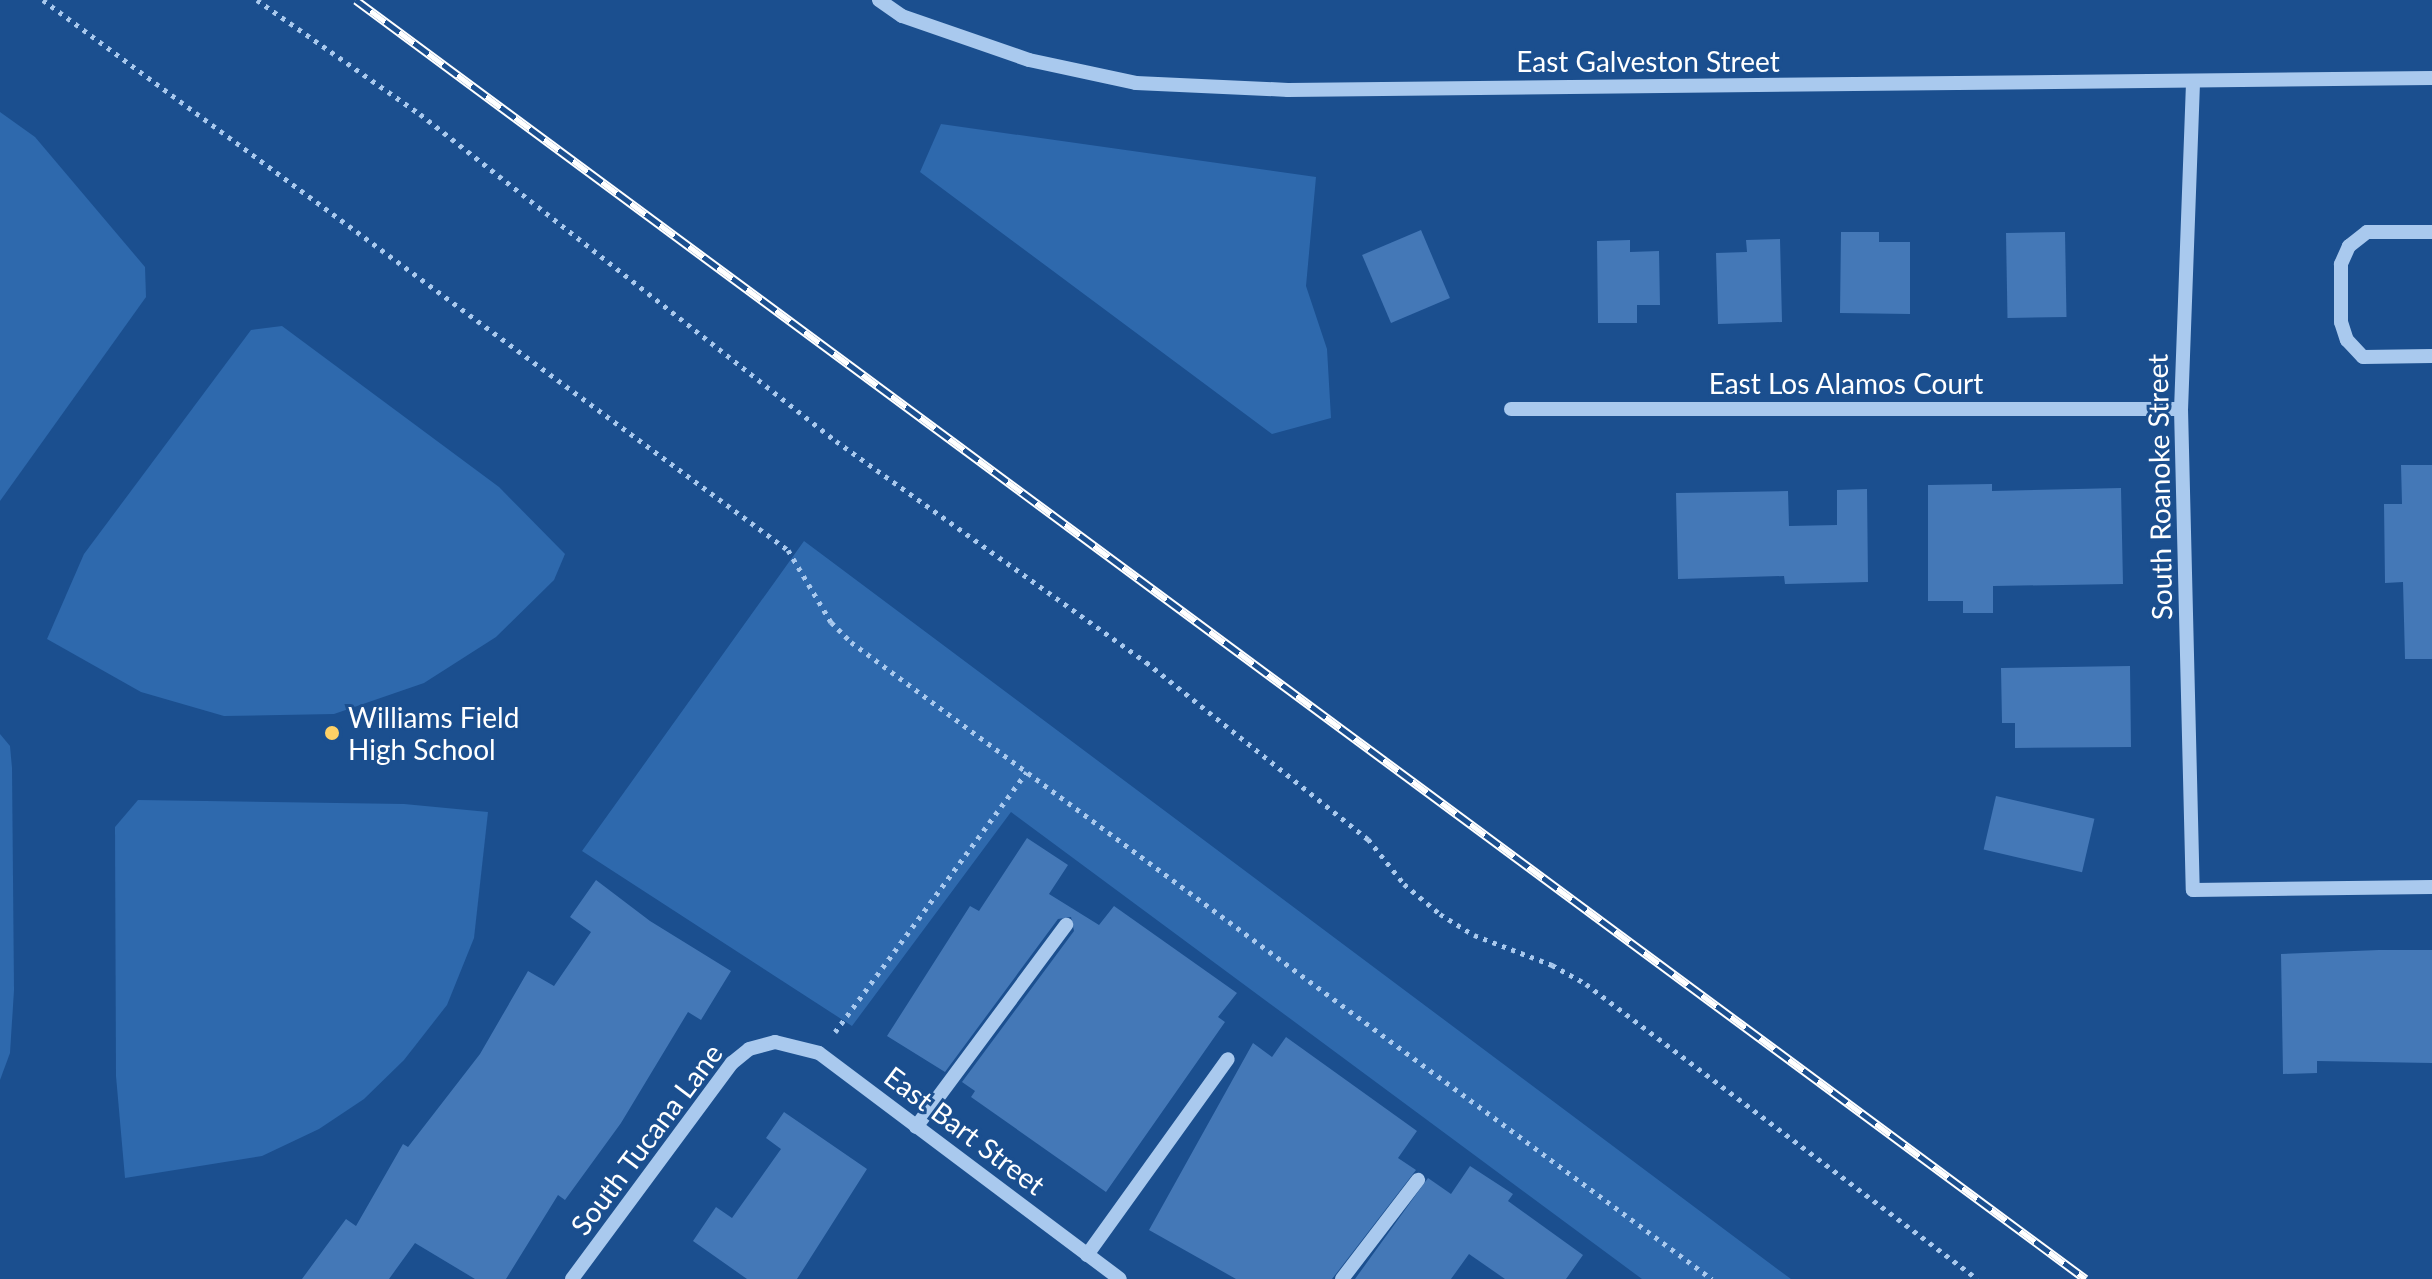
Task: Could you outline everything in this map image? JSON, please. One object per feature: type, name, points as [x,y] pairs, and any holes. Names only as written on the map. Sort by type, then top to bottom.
[{"type":"street","name":"East Galveston Street","points":[[879,0],[902,16],[1029,60],[1136,83],[1288,90],[2193,83],[2432,78]]},
{"type":"street","name":"South Roanoke Street","points":[[2193,83],[2181,409],[2193,890],[2432,887]]},
{"type":"street","points":[[2432,232],[2367,232],[2349,246],[2341,264],[2341,307],[2347,340],[2363,357],[2432,356]]},
{"type":"street","name":"East Los Alamos Court","points":[[1511,409],[2181,409]]},
{"type":"street","points":[[916,1127],[1066,925]]},
{"type":"street","name":"East Bart Street","points":[[770,1043],[792,1043],[819,1053],[1120,1279]]},
{"type":"street","name":"South Tucana Lane","points":[[572,1279],[729,1068],[749,1049],[770,1043]]},
{"type":"street","points":[[1087,1255],[1228,1059]]},
{"type":"street","points":[[1342,1279],[1418,1180]]},
{"type":"path","points":[[43,0],[788,550],[831,622],[851,642],[1712,1279]]},
{"type":"path","points":[[257,0],[420,114],[836,441],[1146,662],[1368,839],[1404,884],[1440,914],[1474,935],[1586,984],[1977,1279]]},
{"type":"path","points":[[819,1053],[1027,772]]},
{"type":"shaded area","points":[[0,112],[35,137],[145,267],[146,297],[0,501]]},
{"type":"shaded area","points":[[941,124],[1316,177],[1306,286],[1327,349],[1331,418],[1272,434],[920,172]]},
{"type":"shaded area","points":[[282,326],[499,487],[565,554],[554,580],[496,637],[424,683],[334,714],[224,716],[141,692],[47,639],[84,554],[251,330]]},
{"type":"shaded area","points":[[804,541],[1791,1279],[1642,1279],[1011,812],[852,1026],[582,851]]},
{"type":"shaded area","points":[[0,734],[10,746],[12,768],[14,990],[10,1053],[0,1080]]},
{"type":"shaded area","points":[[138,800],[404,804],[488,812],[474,938],[447,1005],[404,1060],[364,1099],[319,1129],[262,1156],[125,1178],[116,1076],[115,827]]},
{"type":"building","points":[[1421,230],[1450,298],[1391,323],[1362,255]]},
{"type":"building","points":[[1841,232],[1879,232],[1879,242],[1910,242],[1910,314],[1840,313]]},
{"type":"building","points":[[2065,232],[2066,317],[2007,318],[2006,233]]},
{"type":"building","points":[[1780,239],[1782,322],[1718,324],[1716,253],[1747,252],[1746,240]]},
{"type":"building","points":[[1630,240],[1630,252],[1659,251],[1660,305],[1637,305],[1637,323],[1598,323],[1597,241]]},
{"type":"building","points":[[2401,465],[2432,465],[2432,659],[2405,659],[2403,582],[2385,583],[2384,504],[2402,504]]},
{"type":"building","points":[[1992,484],[1992,491],[2121,488],[2123,584],[1993,586],[1993,613],[1963,613],[1963,601],[1928,601],[1928,485]]},
{"type":"building","points":[[1867,489],[1868,582],[1785,584],[1784,576],[1678,579],[1676,493],[1788,491],[1789,526],[1837,525],[1837,490]]},
{"type":"building","points":[[2130,666],[2131,747],[2015,748],[2015,723],[2002,723],[2001,668]]},
{"type":"building","points":[[1996,796],[2094,819],[2082,872],[1984,850]]},
{"type":"building","points":[[1027,838],[1068,865],[1049,894],[1099,925],[1114,906],[1237,993],[1218,1017],[1225,1022],[1106,1192],[971,1097],[975,1091],[962,1082],[1074,931],[1071,917],[1058,919],[945,1072],[887,1036],[970,906],[979,911]]},
{"type":"building","points":[[596,880],[650,921],[731,971],[701,1020],[688,1012],[621,1123],[565,1200],[558,1195],[506,1279],[475,1279],[415,1243],[389,1279],[302,1279],[346,1219],[356,1226],[403,1144],[408,1147],[480,1054],[528,971],[554,986],[591,932],[570,917]]},
{"type":"building","points":[[2432,950],[2432,1063],[2317,1061],[2317,1073],[2283,1074],[2281,954]]},
{"type":"building","points":[[1286,1037],[1417,1131],[1398,1158],[1416,1170],[1332,1279],[1236,1279],[1149,1230],[1253,1043],[1272,1057]]},
{"type":"building","points":[[784,1112],[867,1169],[797,1279],[747,1279],[693,1241],[716,1207],[732,1218],[781,1149],[766,1138]]},
{"type":"building","points":[[1470,1166],[1513,1194],[1508,1201],[1583,1255],[1566,1279],[1505,1279],[1469,1254],[1451,1279],[1355,1279],[1428,1178],[1451,1194]]},
{"type":"railway","points":[[356,0],[2086,1279]]},
{"type":"place","name":"Williams Field High School","points":[[332,733]]}]
